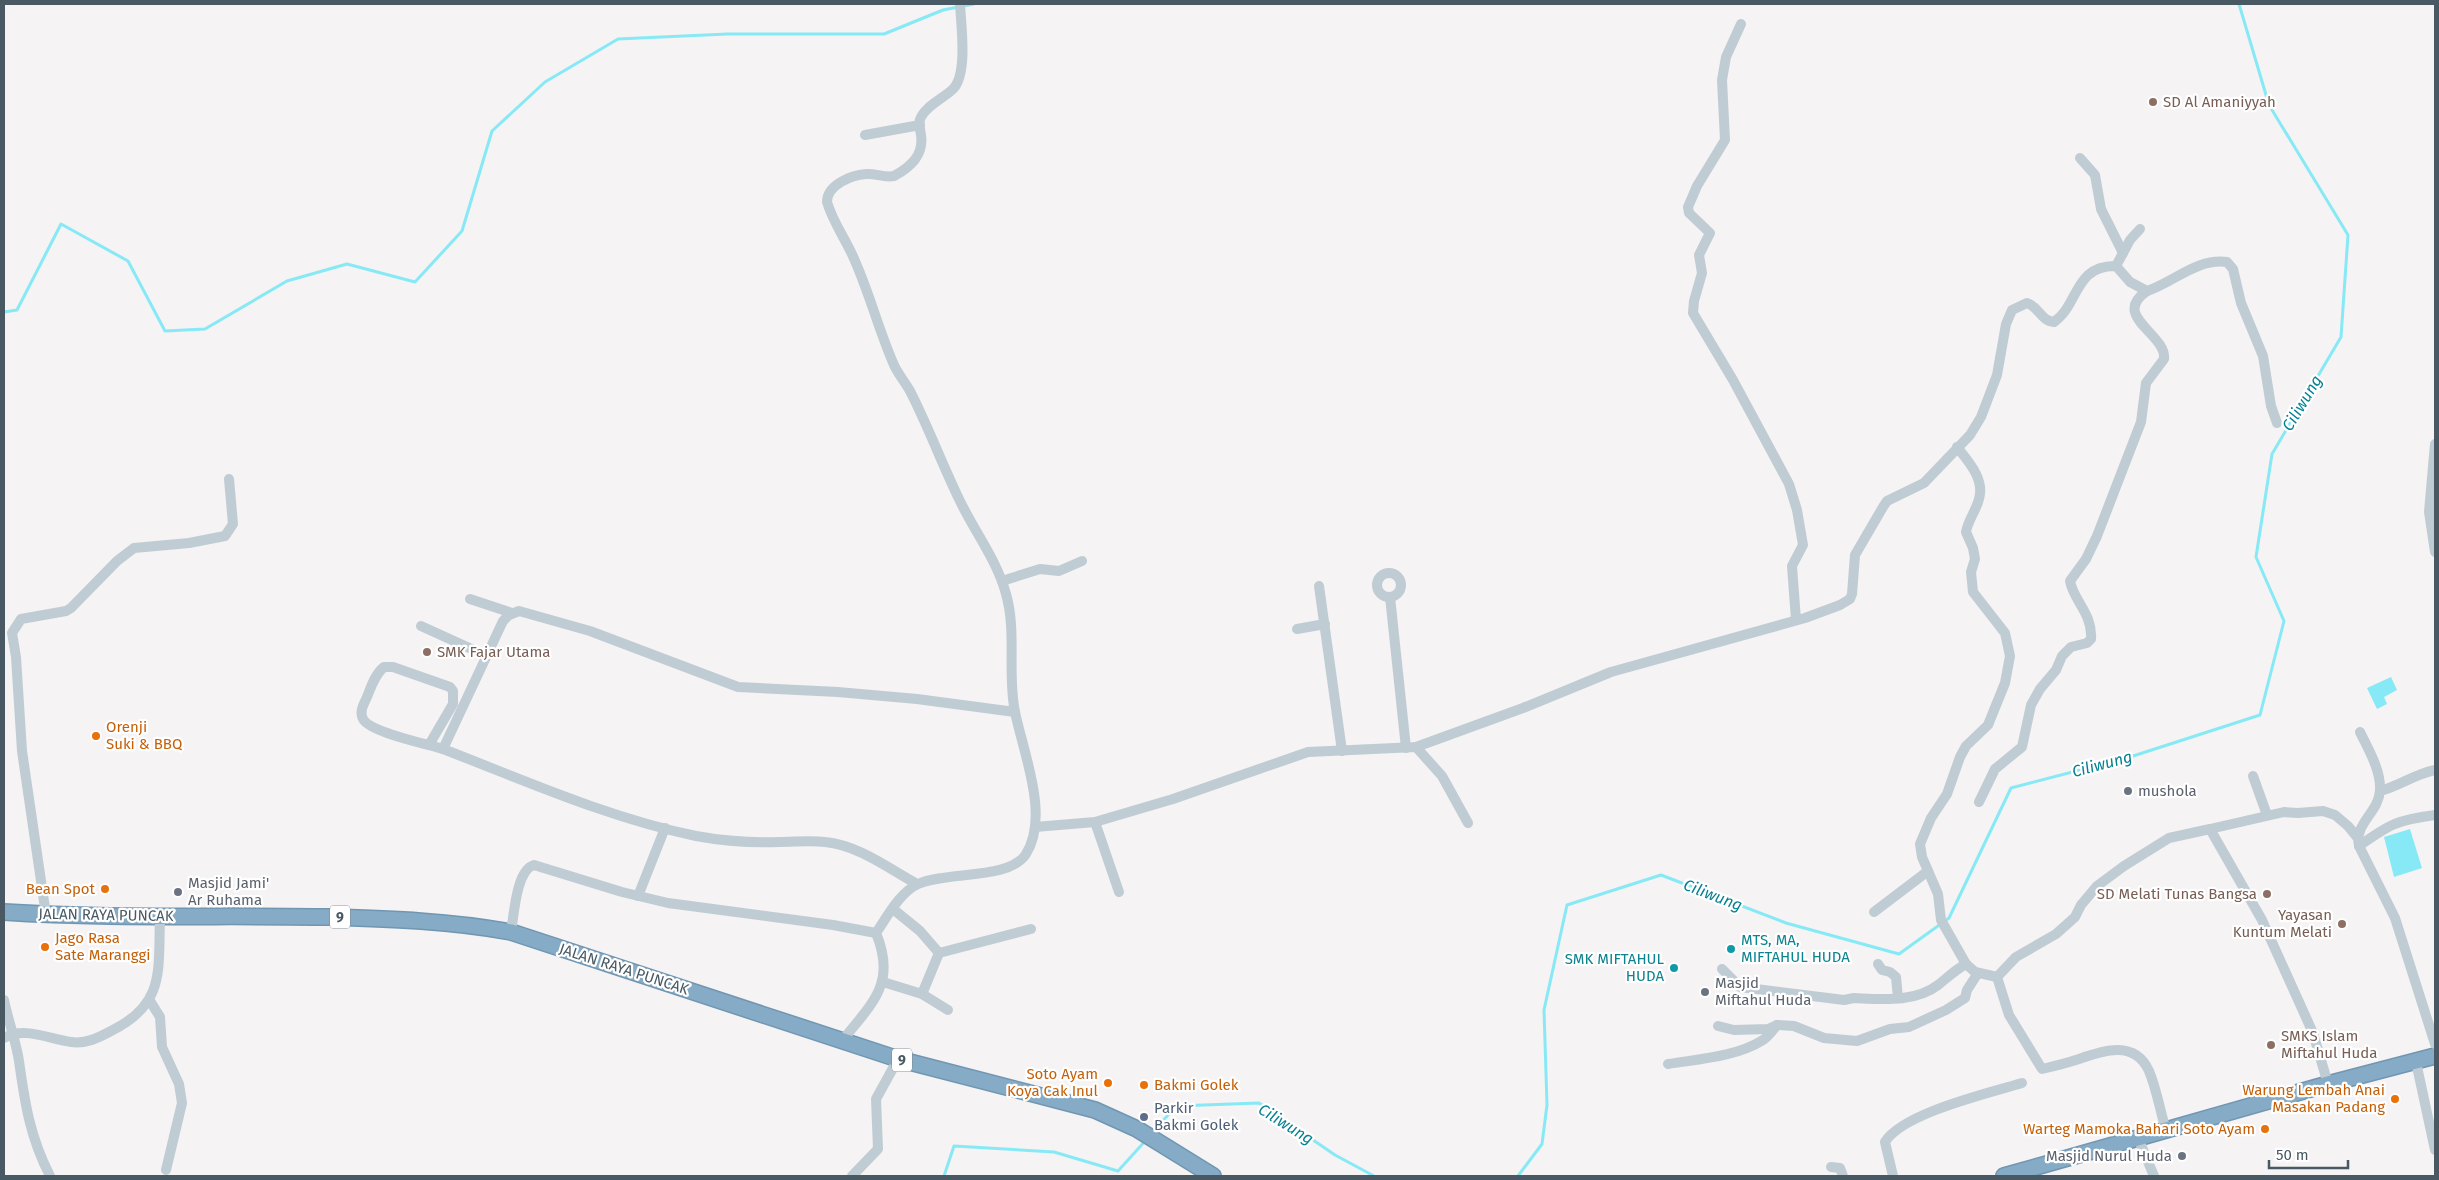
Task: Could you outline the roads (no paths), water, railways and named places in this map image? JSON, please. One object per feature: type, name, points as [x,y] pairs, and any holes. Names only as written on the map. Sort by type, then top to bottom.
[{"type":"highway","name":"JALAN RAYA PUNCAK","points":[[4,912],[46,915],[160,917],[351,918],[448,922],[511,932],[898,1059],[1085,1107],[1137,1129],[1213,1176]]},
{"type":"highway","points":[[2004,1176],[2328,1084],[2435,1056]]},
{"type":"street","points":[[876,933],[901,898],[917,884],[945,876],[1000,870],[1016,864],[1028,851],[1035,827],[1029,764],[1015,712],[1009,616],[1002,581],[949,478],[910,390],[895,366],[856,261],[827,202],[830,192],[844,180],[867,174],[894,176],[908,166],[921,151],[920,125],[925,112],[952,90],[960,80],[960,4]]},
{"type":"street","points":[[1741,24],[1726,58],[1722,80],[1725,140],[1697,186],[1688,207],[1689,213],[1710,233],[1698,259],[1702,273],[1694,301],[1693,313],[1733,380],[1794,496],[1803,545],[1792,566],[1796,620]]},
{"type":"street","points":[[866,135],[920,125]]},
{"type":"street","points":[[2080,158],[2095,175],[2101,209],[2123,253]]},
{"type":"street","points":[[2116,266],[2140,230]]},
{"type":"street","points":[[1979,802],[1994,769],[2022,747],[2031,705],[2040,689],[2056,670],[2062,656],[2071,647],[2087,643],[2091,639],[2086,614],[2074,594],[2070,581],[2076,570],[2086,560],[2097,536],[2141,422],[2146,384],[2164,359],[2162,346],[2138,320],[2136,304],[2139,297],[2196,266],[2216,261],[2228,262],[2238,285],[2241,303],[2263,356],[2271,406],[2277,423]]},
{"type":"street","points":[[2116,266],[2137,287],[2148,291]]},
{"type":"street","points":[[1035,827],[1095,822],[1173,799],[1295,756],[1318,751],[1342,752],[1411,747],[1523,708],[1611,672],[1796,620],[1840,605],[1850,599],[1854,586],[1856,555],[1883,506],[1887,501],[1924,483],[1970,435],[1990,396],[1998,375],[2008,315],[2012,310],[2027,303],[2035,307],[2046,320],[2054,322],[2067,309],[2074,292],[2084,279],[2101,268],[2116,266]]},
{"type":"street","points":[[2435,444],[2429,512],[2435,552]]},
{"type":"street","points":[[1957,447],[1974,470],[1980,489],[1980,498],[1966,532],[1973,548],[1975,559],[1971,572],[1973,592],[2005,633],[2010,656],[2005,683],[1988,725],[1966,746],[1960,756],[1948,794],[1931,818],[1920,844],[1928,872],[1938,894],[1941,920],[1958,951],[1966,964],[1978,973],[1997,977]]},
{"type":"street","points":[[46,915],[22,751],[16,657],[8,635],[16,622],[24,617],[66,611],[71,608],[118,561],[134,548],[189,543],[225,536],[231,528],[234,519],[229,479]]},
{"type":"street","points":[[1002,581],[1040,569],[1059,571],[1082,561]]},
{"type":"street","points":[[1319,586],[1342,752]]},
{"type":"street","points":[[1388,597],[1402,697],[1401,703],[1411,747],[1442,776],[1468,822]]},
{"type":"street","points":[[470,599],[512,613],[527,613],[590,631],[722,682],[746,689],[838,692],[917,699],[1015,712]]},
{"type":"street","points":[[442,750],[503,621],[512,613]]},
{"type":"street","points":[[1297,629],[1325,624]]},
{"type":"street","points":[[421,626],[487,656]]},
{"type":"street","points":[[429,745],[453,704],[453,691],[450,687],[393,667],[384,667],[377,674],[361,710],[362,719],[368,725],[429,745],[598,809],[665,828],[725,839],[830,842],[858,851],[917,884]]},
{"type":"street","points":[[2358,841],[2360,826],[2373,812],[2380,791],[2376,769],[2360,732]]},
{"type":"street","points":[[2380,791],[2401,784],[2418,774],[2435,770]]},
{"type":"street","points":[[2253,776],[2267,815]]},
{"type":"street","points":[[1997,977],[2016,957],[2062,928],[2075,917],[2081,905],[2097,886],[2124,866],[2169,838],[2284,812],[2329,813],[2348,826],[2358,841],[2395,918],[2435,1044]]},
{"type":"street","points":[[2358,841],[2390,824],[2406,819],[2435,815]]},
{"type":"street","points":[[1095,822],[1119,892]]},
{"type":"street","points":[[638,896],[665,828]]},
{"type":"street","points":[[2210,829],[2262,920],[2313,1033],[2328,1084]]},
{"type":"street","points":[[511,932],[520,880],[526,869],[534,865],[638,896],[702,909],[804,920],[876,933]]},
{"type":"street","points":[[1874,912],[1928,872]]},
{"type":"street","points":[[893,909],[920,931],[939,953]]},
{"type":"street","points":[[7,1036],[25,1033],[72,1042],[96,1039],[118,1028],[150,1001],[158,976],[160,917]]},
{"type":"street","points":[[939,953],[1031,929]]},
{"type":"street","points":[[842,1041],[870,1006],[883,982],[882,954],[876,933]]},
{"type":"street","points":[[922,994],[939,953]]},
{"type":"street","points":[[1878,964],[1882,970],[1890,972],[1896,977],[1898,998]]},
{"type":"street","points":[[1722,969],[1740,987],[1844,1000],[1914,996],[1926,992],[1966,964]]},
{"type":"street","points":[[1718,1026],[1734,1030],[1768,1029],[1777,1025],[1794,1026],[1824,1038],[1857,1041],[1890,1029],[1909,1027],[1946,1010],[1964,998],[1966,990],[1978,973]]},
{"type":"street","points":[[1997,977],[2009,1015],[2042,1070],[2114,1048],[2132,1053],[2140,1058],[2149,1072],[2166,1130]]},
{"type":"street","points":[[883,982],[922,994],[948,1010]]},
{"type":"street","points":[[4,1000],[7,1036],[19,1060],[29,1126],[34,1142],[50,1176]]},
{"type":"street","points":[[150,1001],[160,1017],[162,1047],[179,1084],[182,1103],[166,1170]]},
{"type":"street","points":[[1668,1064],[1721,1056],[1742,1049],[1765,1039],[1777,1025]]},
{"type":"street","points":[[852,1176],[878,1149],[876,1099],[898,1059]]},
{"type":"street","points":[[2416,1062],[2435,1150]]},
{"type":"street","points":[[1893,1176],[1884,1142],[1891,1135],[1932,1111],[2022,1083]]},
{"type":"street","points":[[2138,1138],[2154,1176]]},
{"type":"street","points":[[1831,1167],[1840,1168],[1843,1176]]},
{"type":"water","points":[[2391,677],[2397,690],[2384,697],[2387,704],[2377,709],[2367,688]]},
{"type":"water","points":[[2410,829],[2422,868],[2394,877],[2384,837]]},
{"type":"waterway","points":[[4,312],[17,310],[61,224],[128,261],[165,331],[205,329],[287,281],[347,264],[415,282],[462,231],[492,131],[545,82],[618,39],[727,34],[884,34],[943,10],[974,4]]},
{"type":"waterway","name":"Ciliwung","points":[[1518,1176],[1542,1144],[1547,1105],[1544,1010],[1567,905],[1661,875],[1786,923],[1899,954],[1949,918],[2011,788],[2130,757],[2260,715],[2284,621],[2256,557],[2272,454],[2341,337],[2348,235],[2269,105],[2239,4]]},
{"type":"waterway","name":"Ciliwung","points":[[1152,1133],[1176,1106],[1259,1103],[1335,1155],[1374,1176]]},
{"type":"waterway","name":"Ciliwung","points":[[944,1176],[954,1146],[1054,1152],[1118,1171],[1147,1139]]},
{"type":"place","name":"SD Al Amaniyyah","points":[[2153,102]]},
{"type":"place","name":"SMK Fajar Utama","points":[[427,652]]},
{"type":"place","name":"Orenji Suki & BBQ","points":[[96,736]]},
{"type":"place","name":"mushola","points":[[2128,791]]},
{"type":"place","name":"Bean Spot","points":[[105,889]]},
{"type":"place","name":"Masjid Jami' Ar Ruhama","points":[[178,892]]},
{"type":"place","name":"SD Melati Tunas Bangsa","points":[[2267,894]]},
{"type":"place","name":"Yayasan Kuntum Melati","points":[[2342,924]]},
{"type":"place","name":"Jago Rasa Sate Maranggi","points":[[45,947]]},
{"type":"place","name":"MTS, MA, MIFTAHUL HUDA","points":[[1731,949]]},
{"type":"place","name":"SMK MIFTAHUL HUDA","points":[[1674,968]]},
{"type":"place","name":"Masjid Miftahul Huda","points":[[1705,992]]},
{"type":"place","name":"SMKS Islam Miftahul Huda","points":[[2271,1045]]},
{"type":"place","name":"Soto Ayam Koya Cak Inul","points":[[1108,1083]]},
{"type":"place","name":"Bakmi Golek","points":[[1144,1085]]},
{"type":"place","name":"Warung Lembah Anai Masakan Padang","points":[[2395,1099]]},
{"type":"place","name":"Parkir Bakmi Golek","points":[[1144,1117]]},
{"type":"place","name":"Warteg Mamoka Bahari Soto Ayam","points":[[2265,1129]]},
{"type":"place","name":"Masjid Nurul Huda","points":[[2182,1156]]}]
